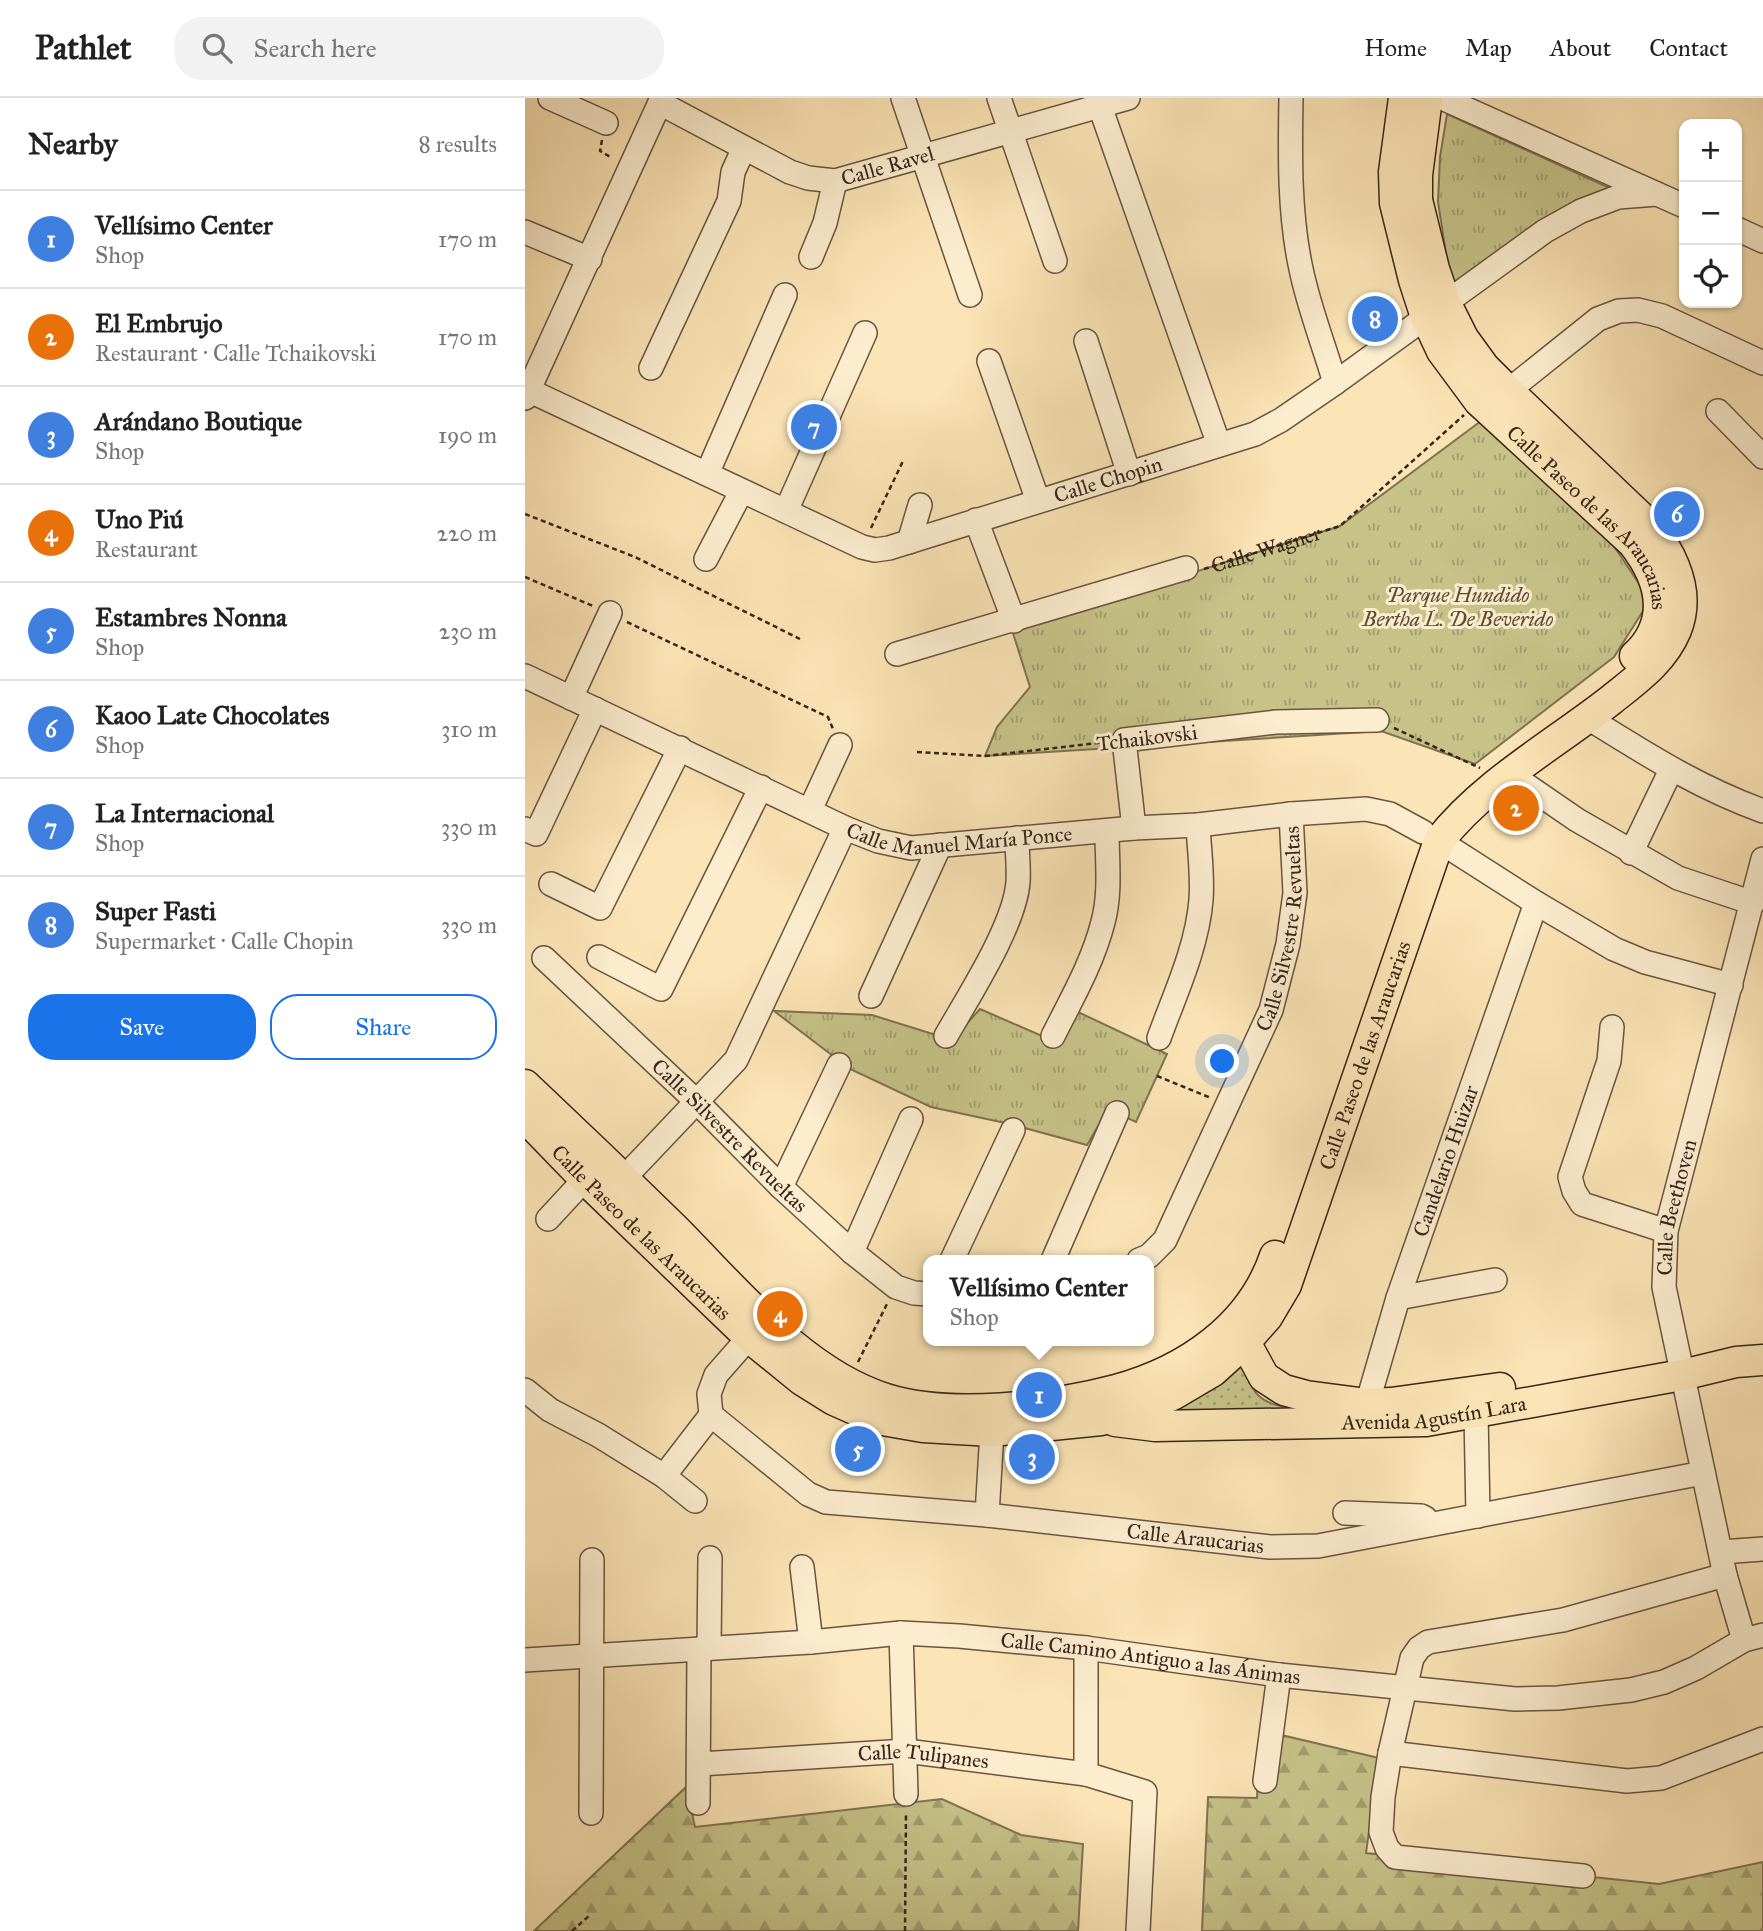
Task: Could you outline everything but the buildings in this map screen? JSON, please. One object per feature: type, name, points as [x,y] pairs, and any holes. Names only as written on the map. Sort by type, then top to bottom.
[{"type":"main road","name":"Calle Paseo de las Araucarias","points":[[1404,98],[1394,172],[1395,203],[1414,280],[1436,310],[1508,391],[1651,527],[1668,550],[1678,574],[1682,602],[1677,628],[1665,651],[1648,670],[1588,718],[1499,774]]},
{"type":"main road","name":"Calle Paseo de las Araucarias","points":[[525,1085],[624,1178],[802,1380],[834,1400],[877,1419],[923,1427],[992,1431],[1101,1420],[1139,1410],[1174,1394],[1213,1371],[1245,1342],[1267,1317],[1286,1285],[1305,1203],[1431,836],[1451,825],[1499,774],[1638,653],[1655,630],[1660,606],[1657,584],[1649,563],[1633,543],[1479,401],[1442,351],[1434,269],[1417,200],[1417,175],[1427,98]]},
{"type":"main road","name":"Calle Paseo de las Araucarias","points":[[525,1117],[585,1179],[757,1328],[847,1383],[886,1399],[928,1409],[993,1409],[1094,1396],[1131,1386],[1203,1352],[1232,1326],[1252,1301],[1269,1274],[1305,1203]]},
{"type":"main road","name":"Avenida Agustín Lara","points":[[1245,1342],[1263,1377],[1284,1390],[1364,1414],[1391,1403],[1681,1366],[1763,1360]]},
{"type":"main road","name":"Avenida Agustín Lara","points":[[1101,1420],[1155,1426],[1364,1414],[1426,1421],[1476,1413],[1681,1366],[1733,1345],[1763,1345]]},
{"type":"street","points":[[550,98],[606,123]]},
{"type":"street","points":[[903,98],[970,295]]},
{"type":"street","points":[[999,98],[1055,261]]},
{"type":"street","name":"Calle Ravel","points":[[661,101],[790,172],[809,178],[835,181],[1010,133],[1098,102],[1128,98]]},
{"type":"street","points":[[1291,98],[1290,146],[1297,245],[1301,270],[1335,383]]},
{"type":"street","points":[[1442,98],[1679,204]]},
{"type":"street","points":[[527,394],[532,366],[590,259],[661,101]]},
{"type":"street","points":[[1098,102],[1219,445]]},
{"type":"street","points":[[650,368],[729,201],[733,172],[744,148]]},
{"type":"street","points":[[811,257],[825,223],[835,181]]},
{"type":"street","name":"Calle Chopin","points":[[527,394],[862,547],[875,550],[909,542],[1255,434],[1281,420],[1335,383],[1545,231],[1581,211],[1618,197],[1657,194]]},
{"type":"street","points":[[1742,231],[1763,241]]},
{"type":"street","points":[[525,232],[590,259]]},
{"type":"street","points":[[707,474],[785,295]]},
{"type":"street","points":[[1508,391],[1598,319],[1619,311],[1639,310],[1662,316],[1763,363]]},
{"type":"street","points":[[786,511],[865,334]]},
{"type":"street","points":[[1086,341],[1129,474]]},
{"type":"street","points":[[989,361],[1038,501]]},
{"type":"street","points":[[1718,411],[1763,457]]},
{"type":"street","points":[[706,559],[741,492]]},
{"type":"street","points":[[909,542],[920,505]]},
{"type":"street","points":[[976,520],[1014,621]]},
{"type":"street","name":"Calle Wagner","points":[[897,654],[1191,570]]},
{"type":"street","points":[[572,698],[610,613]]},
{"type":"street","name":"Calle Manuel María Ponce","points":[[525,676],[845,828],[895,846],[911,848],[1366,809],[1390,814],[1431,836],[1614,949],[1635,958],[1731,985]]},
{"type":"street","points":[[525,829],[536,834],[595,709]]},
{"type":"street","points":[[1588,718],[1671,770],[1720,796],[1763,811]]},
{"type":"street","name":"Tchaikovski","points":[[1123,740],[1276,722],[1377,720]]},
{"type":"street","points":[[1123,740],[1134,828]]},
{"type":"street","points":[[810,810],[840,746]]},
{"type":"street","points":[[551,884],[600,908],[680,748]]},
{"type":"street","points":[[1632,853],[1671,770]]},
{"type":"street","points":[[1499,774],[1678,878],[1753,903]]},
{"type":"street","points":[[599,957],[661,989],[761,787]]},
{"type":"street","name":"Calle Silvestre Revueltas","points":[[1150,1255],[1165,1240],[1271,1010],[1288,944],[1295,893],[1291,814]]},
{"type":"street","points":[[1159,1038],[1190,954],[1197,925],[1201,899],[1198,825]]},
{"type":"street","points":[[624,1178],[736,1060],[845,828]]},
{"type":"street","points":[[1053,1036],[1095,947],[1104,921],[1108,892],[1107,831]]},
{"type":"street","points":[[947,1036],[1005,929],[1018,884],[1017,838]]},
{"type":"street","points":[[871,996],[940,845]]},
{"type":"street","name":"Calle Beethoven","points":[[1753,1638],[1725,1575],[1664,1287],[1667,1231],[1763,859]]},
{"type":"street","name":"Candelario Huizar","points":[[1364,1414],[1398,1298],[1536,903]]},
{"type":"street","name":"Calle Silvestre Revueltas","points":[[544,958],[852,1252],[896,1287],[923,1294]]},
{"type":"street","points":[[1612,1027],[1609,1061],[1570,1177],[1582,1204],[1667,1231]]},
{"type":"street","points":[[782,1187],[839,1065]]},
{"type":"street","points":[[1055,1255],[1117,1113]]},
{"type":"street","points":[[852,1252],[911,1119]]},
{"type":"street","points":[[954,1255],[1013,1130]]},
{"type":"street","points":[[548,1219],[585,1179]]},
{"type":"street","points":[[1398,1298],[1495,1280]]},
{"type":"street","points":[[664,1476],[711,1415],[709,1394],[716,1375],[757,1328]]},
{"type":"street","points":[[525,1390],[550,1410],[598,1435],[664,1476],[695,1501]]},
{"type":"street","points":[[1476,1413],[1478,1516]]},
{"type":"street","name":"Calle Araucarias","points":[[711,1415],[808,1494],[826,1502],[986,1515],[1270,1547],[1318,1546],[1703,1472]]},
{"type":"street","points":[[986,1515],[992,1431]]},
{"type":"street","points":[[1345,1513],[1420,1516],[1437,1524]]},
{"type":"street","points":[[1721,1552],[1763,1549]]},
{"type":"street","points":[[698,1803],[710,1558]]},
{"type":"street","points":[[591,1813],[593,1560]]},
{"type":"street","points":[[802,1567],[811,1642]]},
{"type":"street","points":[[1583,1876],[1395,1857],[1387,1848],[1381,1832],[1383,1797],[1390,1753],[1412,1658],[1419,1648],[1428,1642],[1563,1620],[1725,1575]]},
{"type":"street","points":[[901,1633],[906,1794]]},
{"type":"street","name":"Calle Camino Antiguo a las Ánimas","points":[[525,1660],[811,1642],[901,1633],[1086,1648],[1279,1675],[1515,1699],[1558,1698],[1630,1690],[1664,1682],[1753,1638]]},
{"type":"street","points":[[1086,1648],[1086,1774]]},
{"type":"street","points":[[1265,1781],[1279,1675]]},
{"type":"street","points":[[1390,1753],[1627,1781],[1661,1778],[1763,1739]]},
{"type":"street","name":"Calle Tulipanes","points":[[700,1764],[906,1751],[1086,1774],[1145,1792],[1137,1931]]},
{"type":"path","points":[[606,123],[600,150],[632,165]]},
{"type":"path","name":"Calle Wagner","points":[[1191,570],[1340,526],[1479,401]]},
{"type":"path","points":[[862,547],[903,461]]},
{"type":"path","points":[[525,514],[635,557],[800,639]]},
{"type":"path","points":[[525,577],[610,613],[828,717],[840,746]]},
{"type":"path","points":[[1377,720],[1499,774]]},
{"type":"path","name":"Tchaikovski","points":[[917,752],[985,756],[1123,740]]},
{"type":"path","points":[[1157,1076],[1227,1105]]},
{"type":"path","points":[[847,1383],[896,1287]]},
{"type":"path","points":[[905,1931],[906,1794]]},
{"type":"path","points":[[572,1931],[590,1916]]},
{"type":"green space","points":[[1447,114],[1623,194],[1452,292],[1438,202],[1440,157]]},
{"type":"green space","name":"Parque Hundido Bertha L. De Beverido","points":[[1485,418],[1589,509],[1650,600],[1614,657],[1475,764],[1381,731],[985,756],[997,727],[1030,687],[1012,630],[1340,526]]},
{"type":"green space","points":[[980,1009],[1058,1043],[1076,1011],[1167,1054],[1136,1122],[1108,1109],[1087,1145],[1010,1124],[931,1107],[850,1069],[774,1011],[872,1015],[952,1040]]},
{"type":"green space","points":[[1243,1359],[1252,1387],[1266,1401],[1300,1409],[1348,1410],[1139,1418]]},
{"type":"green space","points":[[1260,1730],[1379,1758],[1366,1853],[1659,1884],[1763,1862],[1763,1931],[1202,1931],[1208,1797],[1257,1798]]},
{"type":"green space","points":[[686,1787],[695,1827],[942,1799],[1021,1835],[1083,1844],[1078,1931],[534,1931]]},
{"type":"place","name":"Super Fasti","points":[[1375,319]]},
{"type":"place","name":"La Internacional","points":[[814,427]]},
{"type":"place","name":"Kaoo Late Chocolates","points":[[1677,514]]},
{"type":"place","name":"El Embrujo","points":[[1516,808]]},
{"type":"place","name":"Uno Piú","points":[[780,1314]]},
{"type":"place","name":"Vellísimo Center","points":[[1039,1395]]},
{"type":"place","name":"Estambres Nonna","points":[[858,1449]]},
{"type":"place","name":"Arándano Boutique","points":[[1032,1457]]}]
